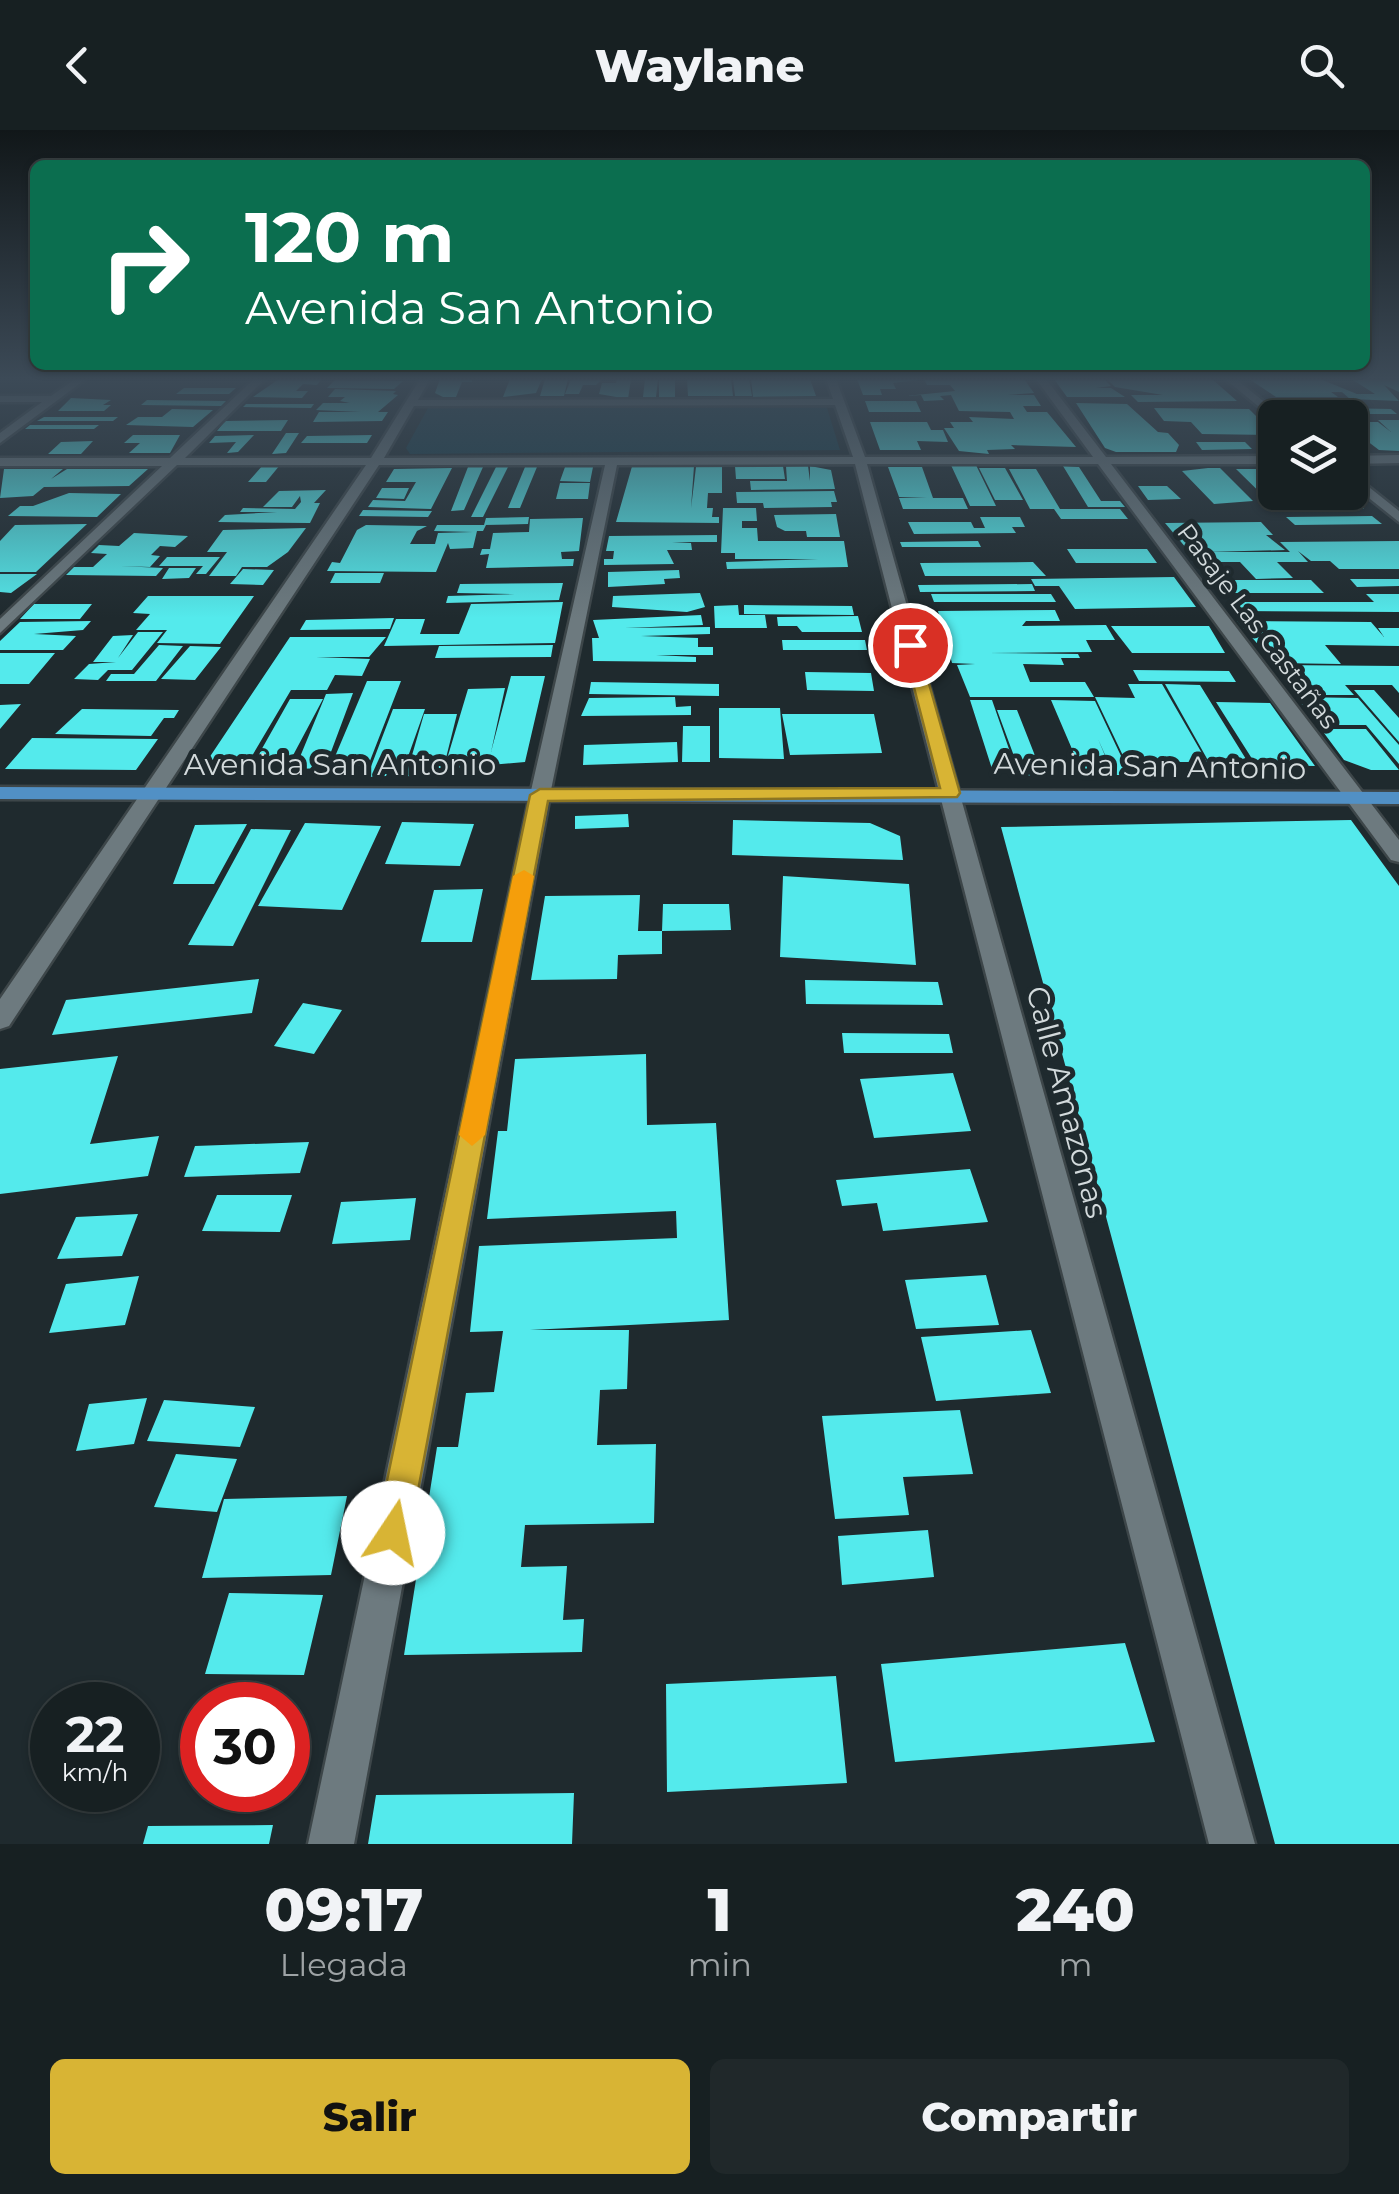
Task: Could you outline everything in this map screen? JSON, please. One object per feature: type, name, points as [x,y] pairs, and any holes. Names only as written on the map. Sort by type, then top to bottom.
[{"type":"main road","name":"Avenida San Antonio","points":[[0,793],[950,793],[1399,798]]},
{"type":"street","points":[[1368,460],[1399,459]]},
{"type":"street","points":[[0,1019],[376,460]]},
{"type":"street","points":[[331,1844],[540,795],[612,460]]},
{"type":"street","name":"Calle Amazonas","points":[[860,460],[1232,1844]]},
{"type":"street","name":"Pasaje Las Castañas","points":[[1100,460],[1399,855]]},
{"type":"street","points":[[0,462],[1258,460]]},
{"type":"street","points":[[0,628],[170,461]]},
{"type":"street","points":[[1368,491],[1399,518]]},
{"type":"building","points":[[633,463],[694,466],[691,508],[696,467],[722,467],[722,493],[708,493],[707,508],[713,508],[712,517],[719,517],[719,523],[616,522]]},
{"type":"building","points":[[950,463],[975,463],[996,506],[970,506]]},
{"type":"building","points":[[263,465],[280,465],[266,482],[248,482]]},
{"type":"building","points":[[735,466],[783,466],[785,479],[736,479]]},
{"type":"building","points":[[786,466],[808,466],[810,481],[810,466],[831,470],[835,489],[751,490],[750,481],[787,481]]},
{"type":"building","points":[[1063,466],[1079,467],[1101,501],[1120,501],[1125,507],[1088,507]]},
{"type":"building","points":[[468,467],[483,467],[464,510],[451,511]]},
{"type":"building","points":[[496,467],[508,467],[483,517],[471,517]]},
{"type":"building","points":[[525,467],[537,467],[520,508],[508,508]]},
{"type":"building","points":[[565,467],[593,467],[590,482],[560,481]]},
{"type":"building","points":[[888,467],[922,467],[933,498],[963,498],[968,509],[903,509],[899,498],[927,497],[899,497]]},
{"type":"building","points":[[452,468],[431,509],[368,507],[373,500],[405,501],[416,482],[386,482],[394,469]]},
{"type":"building","points":[[979,468],[1005,468],[1023,500],[995,500]]},
{"type":"building","points":[[1220,468],[1253,501],[1214,504],[1182,471]]},
{"type":"building","points":[[4,469],[63,469],[51,479],[67,469],[148,469],[129,486],[44,487],[33,496],[0,498]]},
{"type":"building","points":[[1009,469],[1036,469],[1060,509],[1120,509],[1128,519],[1061,519],[1054,509],[1030,509]]},
{"type":"building","points":[[1236,469],[1258,469],[1258,490]]},
{"type":"building","points":[[560,483],[590,483],[588,499],[556,499]]},
{"type":"building","points":[[1138,486],[1167,486],[1181,499],[1148,500]]},
{"type":"building","points":[[382,488],[409,488],[404,499],[376,498]]},
{"type":"building","points":[[326,490],[314,503],[320,503],[310,523],[218,522],[225,515],[277,512],[240,512],[243,508],[295,509],[301,502],[300,496],[292,507],[263,507],[279,491]]},
{"type":"building","points":[[834,491],[837,502],[831,502],[832,507],[764,508],[763,503],[737,503],[736,492]]},
{"type":"building","points":[[69,493],[121,494],[97,517],[8,516],[20,506],[33,506]]},
{"type":"building","points":[[723,508],[756,508],[757,521],[742,521],[742,528],[757,528],[758,541],[844,541],[848,567],[727,569],[726,562],[818,559],[735,559],[735,553],[721,553]]},
{"type":"building","points":[[363,510],[432,511],[428,517],[359,516]]},
{"type":"building","points":[[836,514],[840,537],[807,537],[806,531],[785,531],[777,527],[774,515]]},
{"type":"building","points":[[1372,516],[1382,524],[1295,525],[1286,517]]},
{"type":"building","points":[[529,517],[528,524],[484,525],[486,518]]},
{"type":"building","points":[[980,517],[1020,517],[1025,527],[1012,527],[1016,533],[914,534],[908,522],[971,522],[974,528],[985,528]]},
{"type":"building","points":[[583,518],[579,551],[561,552],[562,559],[574,559],[573,566],[486,568],[489,554],[480,555],[482,549],[490,549],[493,533],[529,532],[530,519]]},
{"type":"building","points":[[1261,522],[1273,535],[1266,535],[1285,550],[1207,552],[1290,552],[1280,542],[1399,541],[1399,569],[1339,569],[1330,561],[1311,561],[1298,551],[1308,562],[1277,562],[1293,578],[1256,579],[1240,562],[1198,562],[1165,523]]},
{"type":"building","points":[[87,524],[36,572],[0,572],[0,541],[15,525]]},
{"type":"building","points":[[366,525],[427,526],[417,531],[410,544],[435,544],[438,533],[473,532],[434,531],[437,525],[486,525],[483,531],[477,531],[473,548],[450,549],[448,543],[436,572],[327,571],[332,562],[340,563],[357,530]]},
{"type":"building","points":[[306,528],[288,552],[267,567],[242,567],[236,576],[209,576],[227,552],[207,552],[223,530]]},
{"type":"building","points":[[134,533],[188,536],[175,547],[160,546],[151,555],[160,556],[150,567],[120,566],[163,568],[156,576],[66,575],[74,567],[93,567],[107,554],[91,553],[99,545],[119,546]]},
{"type":"building","points":[[717,535],[717,542],[672,542],[691,543],[692,550],[667,550],[674,564],[604,565],[604,559],[613,559],[614,551],[606,551],[609,536]]},
{"type":"building","points":[[978,541],[981,547],[902,547],[900,542]]},
{"type":"building","points":[[1067,549],[1147,549],[1157,563],[1076,563]]},
{"type":"building","points":[[167,557],[220,557],[206,574],[196,574],[203,566],[159,566]]},
{"type":"building","points":[[1033,562],[1046,576],[925,576],[920,563]]},
{"type":"building","points":[[169,568],[196,568],[189,578],[162,579]]},
{"type":"building","points":[[243,569],[274,570],[263,585],[230,584]]},
{"type":"building","points":[[679,570],[680,578],[664,579],[665,584],[608,587],[608,572]]},
{"type":"building","points":[[335,573],[384,573],[380,583],[330,583]]},
{"type":"building","points":[[0,574],[37,574],[11,593],[0,592]]},
{"type":"building","points":[[1174,577],[1196,607],[1075,609],[1059,586],[1035,586],[1031,579]]},
{"type":"building","points":[[1350,579],[1399,579],[1399,586],[1357,587]]},
{"type":"building","points":[[1224,580],[1311,580],[1324,593],[1234,593]]},
{"type":"building","points":[[563,583],[559,600],[446,603],[448,596],[515,594],[457,593],[460,584]]},
{"type":"building","points":[[1032,584],[1035,591],[920,592],[918,585]]},
{"type":"building","points":[[700,593],[705,607],[687,612],[612,607],[613,596]]},
{"type":"building","points":[[931,594],[1051,594],[1056,602],[934,602]]},
{"type":"building","points":[[1366,594],[1399,594],[1399,612],[1236,611],[1229,602],[1374,602]]},
{"type":"building","points":[[148,596],[254,596],[220,644],[157,643],[167,630],[136,630],[150,614],[133,613]]},
{"type":"building","points":[[563,602],[555,643],[384,646],[396,619],[425,619],[420,634],[459,634],[471,604]]},
{"type":"building","points":[[34,604],[92,604],[80,619],[20,619]]},
{"type":"building","points":[[738,605],[739,615],[765,615],[767,628],[715,628],[714,606]]},
{"type":"building","points":[[744,605],[852,606],[854,615],[744,614]]},
{"type":"building","points":[[1055,610],[1060,621],[1026,621],[1022,626],[1106,625],[1115,640],[1086,640],[1092,652],[988,653],[1078,654],[1080,658],[1061,658],[1064,665],[1023,664],[1030,682],[1085,682],[1094,697],[970,697],[957,665],[975,664],[952,663],[938,611]]},
{"type":"building","points":[[701,615],[703,625],[625,628],[710,627],[710,634],[641,636],[698,638],[698,647],[713,647],[713,655],[656,655],[696,657],[696,662],[593,661],[592,638],[599,638],[593,620]]},
{"type":"building","points":[[858,616],[862,632],[802,632],[797,626],[778,626],[777,617]]},
{"type":"building","points":[[394,618],[390,629],[300,630],[306,620]]},
{"type":"building","points":[[91,621],[83,630],[34,634],[76,636],[63,650],[0,650],[0,641],[20,622]]},
{"type":"building","points":[[1237,621],[1371,622],[1384,637],[1378,628],[1399,628],[1399,646],[1325,645],[1341,664],[1275,663]]},
{"type":"building","points":[[1111,626],[1209,626],[1225,653],[1132,653]]},
{"type":"building","points":[[138,632],[163,632],[132,670],[108,670],[98,680],[74,679],[89,664],[116,662],[93,662],[113,636],[133,635],[118,658]]},
{"type":"building","points":[[290,637],[386,637],[369,657],[316,657],[370,659],[362,676],[335,675],[327,690],[291,690],[249,761],[207,761]]},
{"type":"building","points":[[782,640],[865,640],[867,650],[783,650]]},
{"type":"building","points":[[159,645],[183,646],[156,681],[106,681],[111,674],[134,674]]},
{"type":"building","points":[[553,645],[551,657],[435,658],[439,646]]},
{"type":"building","points":[[190,646],[221,647],[195,680],[161,679]]},
{"type":"building","points":[[0,653],[55,653],[29,684],[0,684]]},
{"type":"building","points":[[1275,665],[1399,666],[1399,693],[1392,685],[1345,685],[1354,695],[1300,695]]},
{"type":"building","points":[[1133,670],[1229,671],[1236,682],[1139,681]]},
{"type":"building","points":[[805,672],[871,673],[874,691],[807,690]]},
{"type":"building","points":[[511,676],[545,676],[525,762],[444,769],[468,689],[505,688],[491,752]]},
{"type":"building","points":[[367,681],[401,681],[368,766],[331,766]]},
{"type":"building","points":[[591,682],[719,684],[719,696],[589,694]]},
{"type":"building","points":[[1128,684],[1162,684],[1207,762],[1126,762],[1095,697],[1135,698]]},
{"type":"building","points":[[1165,684],[1200,685],[1249,764],[1210,764]]},
{"type":"building","points":[[1354,690],[1374,690],[1399,718],[1399,742]]},
{"type":"building","points":[[353,693],[325,768],[295,769],[326,694]]},
{"type":"building","points":[[675,697],[676,707],[691,706],[691,715],[581,716],[589,698]]},
{"type":"building","points":[[1296,697],[1358,698],[1399,745],[1399,764],[1366,725],[1319,725]]},
{"type":"building","points":[[290,699],[323,699],[290,761],[255,761]]},
{"type":"building","points":[[970,700],[992,700],[1017,772],[993,772]]},
{"type":"building","points":[[1051,700],[1095,701],[1130,775],[1114,775],[1098,739],[1114,777],[1084,777]]},
{"type":"building","points":[[1216,702],[1270,703],[1315,766],[1256,765]]},
{"type":"building","points":[[21,704],[0,729],[0,705]]},
{"type":"building","points":[[719,708],[780,708],[784,759],[719,758]]},
{"type":"building","points":[[82,709],[179,710],[174,718],[164,718],[151,736],[55,734]]},
{"type":"building","points":[[393,709],[425,709],[404,768],[389,768],[386,776],[367,777]]},
{"type":"building","points":[[997,710],[1017,710],[1043,776],[1021,775]]},
{"type":"building","points":[[424,714],[457,714],[441,778],[406,776]]},
{"type":"building","points":[[782,714],[874,714],[882,753],[790,755]]},
{"type":"building","points":[[683,726],[710,726],[710,762],[682,762]]},
{"type":"building","points":[[1321,729],[1366,729],[1399,770],[1371,770],[1344,760]]},
{"type":"building","points":[[32,738],[158,739],[136,770],[5,769]]},
{"type":"building","points":[[677,742],[678,762],[583,765],[584,745]]},
{"type":"building","points":[[628,814],[629,827],[575,829],[575,816]]},
{"type":"building","points":[[733,820],[870,823],[900,836],[903,860],[732,855]]},
{"type":"building","points":[[1351,820],[1399,886],[1399,1844],[1275,1844],[1001,827]]},
{"type":"building","points":[[402,822],[474,824],[460,866],[385,864]]},
{"type":"building","points":[[305,823],[381,826],[342,910],[258,906]]},
{"type":"building","points":[[247,824],[214,884],[173,884],[195,825]]},
{"type":"building","points":[[251,829],[291,830],[233,946],[188,945]]},
{"type":"building","points":[[783,876],[909,884],[916,965],[780,957]]},
{"type":"building","points":[[483,889],[472,942],[421,942],[434,890]]},
{"type":"building","points":[[640,895],[638,931],[662,931],[662,954],[618,955],[617,979],[531,980],[545,896]]},
{"type":"building","points":[[663,904],[729,904],[731,930],[662,931]]},
{"type":"building","points":[[259,979],[252,1013],[52,1035],[66,1000]]},
{"type":"building","points":[[805,980],[938,982],[943,1005],[806,1004]]},
{"type":"building","points":[[303,1003],[342,1010],[314,1054],[274,1046]]},
{"type":"building","points":[[842,1033],[949,1034],[953,1053],[844,1053]]},
{"type":"building","points":[[646,1054],[647,1125],[716,1123],[729,1320],[530,1330],[629,1330],[627,1389],[600,1390],[597,1445],[656,1444],[654,1523],[525,1525],[521,1567],[567,1566],[563,1620],[584,1619],[582,1652],[404,1655],[437,1447],[458,1447],[466,1393],[494,1392],[503,1331],[470,1332],[479,1246],[677,1238],[676,1211],[487,1219],[498,1131],[507,1131],[515,1059]]},
{"type":"building","points":[[118,1056],[90,1144],[159,1136],[148,1176],[0,1194],[0,1069]]},
{"type":"building","points":[[953,1073],[971,1131],[874,1138],[860,1079]]},
{"type":"building","points":[[309,1142],[300,1173],[184,1177],[195,1146]]},
{"type":"building","points":[[970,1169],[988,1222],[883,1231],[877,1203],[842,1206],[836,1180]]},
{"type":"building","points":[[217,1195],[292,1195],[280,1232],[202,1231]]},
{"type":"building","points":[[416,1198],[410,1240],[332,1244],[341,1202]]},
{"type":"building","points":[[138,1214],[122,1256],[57,1259],[76,1217]]},
{"type":"building","points":[[986,1275],[999,1325],[916,1329],[905,1280]]},
{"type":"building","points":[[139,1276],[125,1325],[49,1333],[66,1284]]},
{"type":"building","points":[[1031,1330],[1051,1393],[936,1401],[921,1337]]},
{"type":"building","points":[[147,1398],[134,1444],[76,1451],[89,1404]]},
{"type":"building","points":[[164,1400],[255,1407],[240,1447],[147,1441]]},
{"type":"building","points":[[960,1410],[973,1474],[903,1477],[909,1515],[835,1519],[822,1416]]},
{"type":"building","points":[[176,1454],[237,1459],[217,1512],[154,1507]]},
{"type":"building","points":[[347,1496],[331,1575],[202,1578],[224,1499]]},
{"type":"building","points":[[928,1530],[934,1577],[842,1585],[838,1536]]},
{"type":"building","points":[[229,1593],[323,1595],[304,1675],[205,1674]]},
{"type":"building","points":[[1125,1643],[1155,1742],[895,1762],[881,1664]]},
{"type":"building","points":[[836,1676],[847,1783],[667,1792],[666,1684]]},
{"type":"building","points":[[574,1793],[572,1844],[368,1844],[376,1795]]},
{"type":"building","points":[[273,1825],[269,1844],[143,1844],[148,1826]]},
{"type":"slow traffic","points":[[472,1135],[524,876]]},
{"type":"route","points":[[393,1533],[540,795],[950,793],[910,645]]}]
